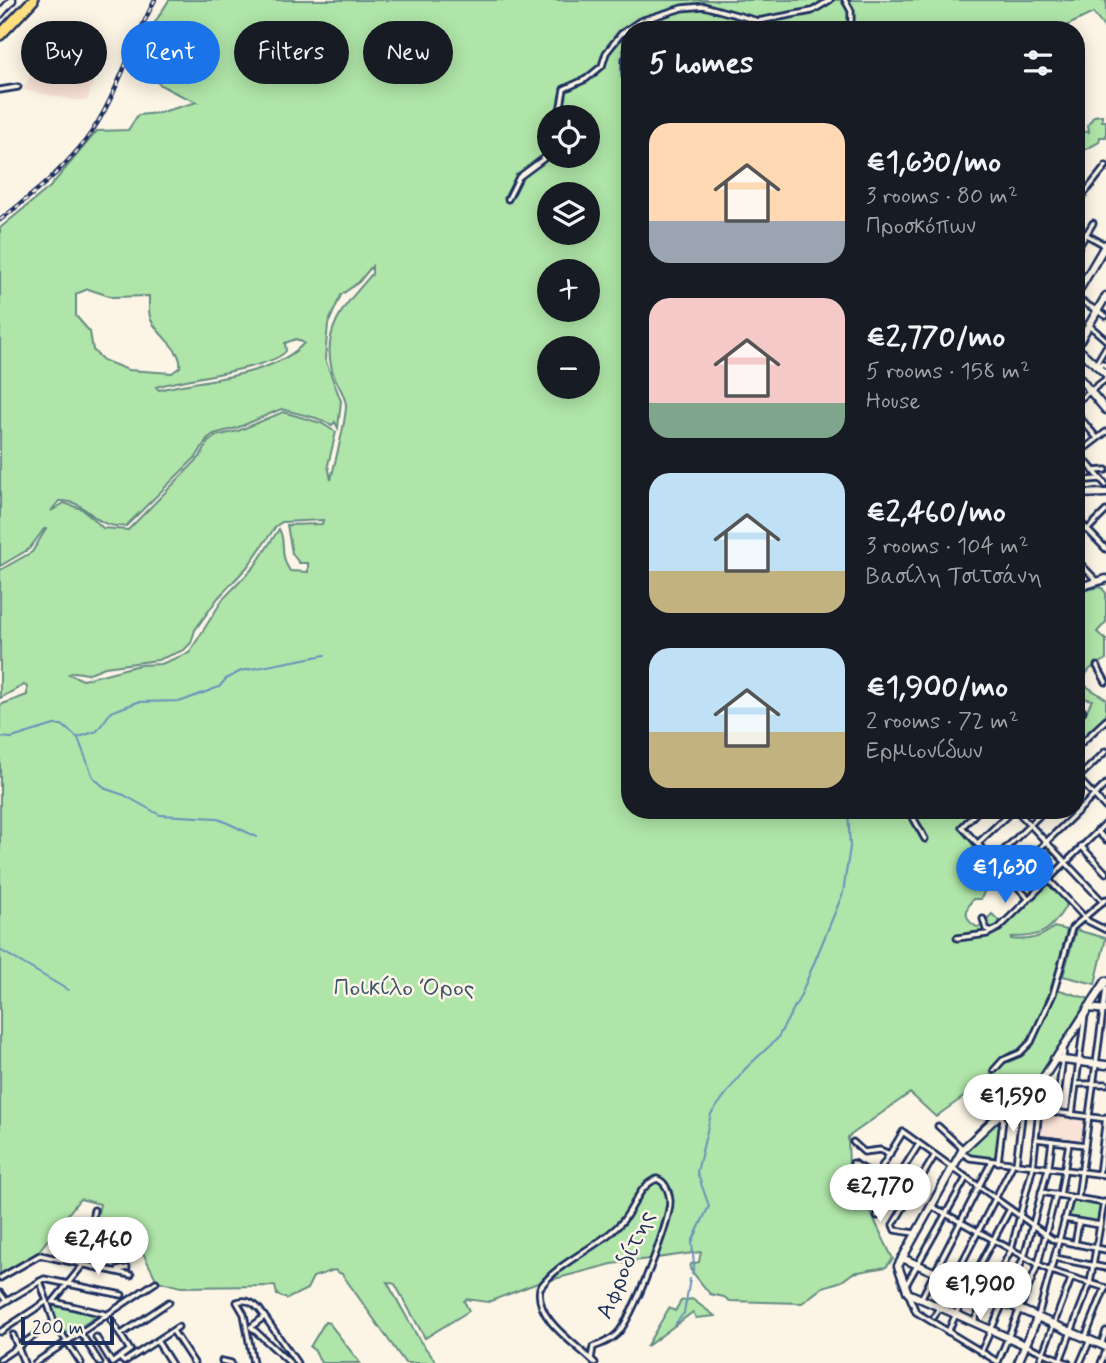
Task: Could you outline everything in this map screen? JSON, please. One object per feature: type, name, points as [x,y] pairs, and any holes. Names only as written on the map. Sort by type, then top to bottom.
[{"type":"highway","points":[[0,28],[26,0]]},
{"type":"highway","points":[[0,35],[33,0]]},
{"type":"street","points":[[0,13],[12,0]]},
{"type":"street","points":[[645,21],[682,8],[704,6],[758,21],[812,12],[830,0]]},
{"type":"street","points":[[845,0],[850,10],[851,21]]},
{"type":"street","points":[[561,105],[564,89],[586,79],[602,66],[606,53],[621,34]]},
{"type":"street","points":[[0,90],[18,87]]},
{"type":"street","points":[[508,199],[520,177],[537,164]]},
{"type":"street","points":[[1085,193],[1106,166]]},
{"type":"street","points":[[1085,281],[1106,245],[1086,234],[1093,223]]},
{"type":"street","points":[[1085,332],[1106,296]]},
{"type":"street","points":[[1085,303],[1106,316]]},
{"type":"street","points":[[1089,325],[1106,340]]},
{"type":"street","points":[[1098,364],[1106,347]]},
{"type":"street","points":[[1085,354],[1106,372],[1085,395]]},
{"type":"street","points":[[1085,385],[1106,410]]},
{"type":"street","points":[[1085,424],[1097,439]]},
{"type":"street","points":[[1085,447],[1106,432]]},
{"type":"street","points":[[1085,462],[1104,478]]},
{"type":"street","points":[[1093,471],[1104,478]]},
{"type":"street","points":[[1085,480],[1104,478]]},
{"type":"street","points":[[1085,494],[1106,493]]},
{"type":"street","points":[[1106,511],[1087,530],[1106,549]]},
{"type":"street","points":[[1085,566],[1103,581],[1106,589]]},
{"type":"street","points":[[1085,585],[1103,581]]},
{"type":"street","points":[[1097,666],[1106,682]]},
{"type":"street","points":[[1085,740],[1106,720]]},
{"type":"street","points":[[1085,771],[1106,751]]},
{"type":"street","points":[[1085,804],[1106,784]]},
{"type":"street","points":[[1085,786],[1106,808]]},
{"type":"street","points":[[914,819],[925,839]]},
{"type":"street","points":[[970,819],[962,827],[1028,898]]},
{"type":"street","points":[[977,844],[1004,819]]},
{"type":"street","points":[[994,1070],[1003,1060],[1020,1053],[1031,1042],[1053,994],[1072,929],[1105,901],[1024,819]]},
{"type":"street","points":[[993,861],[1036,819]]},
{"type":"street","points":[[1009,878],[1069,819]]},
{"type":"street","points":[[957,938],[999,928],[1106,822]]},
{"type":"street","points":[[1097,831],[1106,840]]},
{"type":"street","points":[[1081,846],[1106,873]]},
{"type":"street","points":[[1048,879],[1086,919],[1106,930]]},
{"type":"street","points":[[983,919],[986,929]]},
{"type":"street","points":[[986,929],[992,931]]},
{"type":"street","points":[[981,933],[986,929]]},
{"type":"street","points":[[1079,1198],[1105,1010],[1106,984]]},
{"type":"street","points":[[1069,1143],[1065,1170],[1038,1265],[998,1362],[916,1312],[898,1268],[914,1233],[962,1150],[1009,1105],[1042,1080],[1086,1010],[1106,984]]},
{"type":"street","points":[[1086,1010],[1105,1010]]},
{"type":"street","points":[[1072,1115],[1086,1010]]},
{"type":"street","points":[[1056,1113],[1066,1040]]},
{"type":"street","points":[[1054,1059],[1106,1065]]},
{"type":"street","points":[[974,1322],[1011,1250],[1033,1166],[1042,1080]]},
{"type":"street","points":[[1077,1084],[1106,1084]]},
{"type":"street","points":[[1009,1105],[1106,1119],[1099,1174]]},
{"type":"street","points":[[934,1317],[976,1231],[1014,1164],[1023,1109]]},
{"type":"street","points":[[921,1299],[933,1272],[995,1161],[1003,1120],[1000,1114]]},
{"type":"street","points":[[938,1126],[968,1157],[1106,1175]]},
{"type":"street","points":[[876,1176],[903,1132],[1045,1235],[1059,1241],[1106,1250]]},
{"type":"street","points":[[1036,1139],[1085,1145]]},
{"type":"street","points":[[981,1352],[1024,1257],[1048,1168],[1052,1141]]},
{"type":"street","points":[[853,1142],[864,1152],[880,1150],[890,1154]]},
{"type":"street","points":[[877,1216],[919,1144]]},
{"type":"street","points":[[914,1233],[895,1230],[892,1225],[935,1155]]},
{"type":"street","points":[[853,1163],[920,1200]]},
{"type":"street","points":[[907,1290],[916,1264],[967,1178]]},
{"type":"street","name":"Αφροδίτης","points":[[657,1179],[667,1188],[670,1201],[667,1222],[623,1326],[605,1343],[593,1347],[593,1361],[551,1321],[541,1303],[540,1287],[559,1267],[619,1226],[643,1190],[651,1181],[657,1179]]},
{"type":"street","points":[[1041,1192],[1105,1203],[1090,1283],[1060,1361]]},
{"type":"street","points":[[1018,1363],[1037,1318],[1071,1197]]},
{"type":"street","points":[[930,1205],[1038,1265],[1071,1279],[1105,1288],[1080,1363]]},
{"type":"street","points":[[948,1332],[968,1287],[1010,1209]]},
{"type":"street","points":[[53,1302],[83,1263],[94,1210]]},
{"type":"street","points":[[1064,1219],[1100,1225]]},
{"type":"street","points":[[1074,1244],[1079,1222]]},
{"type":"street","points":[[55,1241],[61,1236],[65,1224]]},
{"type":"street","points":[[61,1236],[87,1241]]},
{"type":"street","points":[[103,1267],[108,1243]]},
{"type":"street","points":[[106,1252],[120,1255],[137,1248]]},
{"type":"street","points":[[0,1278],[40,1255],[131,1275]]},
{"type":"street","points":[[902,1258],[1104,1348]]},
{"type":"street","points":[[1055,1258],[1106,1268]]},
{"type":"street","points":[[116,1271],[127,1268]]},
{"type":"street","points":[[1039,1363],[1071,1279]]},
{"type":"street","points":[[40,1280],[54,1322],[80,1363]]},
{"type":"street","points":[[0,1305],[40,1280],[69,1283],[122,1295]]},
{"type":"street","points":[[34,1363],[156,1282]]},
{"type":"street","points":[[907,1290],[921,1299],[1068,1363]]},
{"type":"street","points":[[0,1293],[6,1301]]},
{"type":"street","points":[[253,1363],[249,1328],[238,1301],[252,1303],[297,1363]]},
{"type":"street","points":[[120,1335],[169,1302]]},
{"type":"street","points":[[0,1332],[47,1303],[107,1314]]},
{"type":"street","points":[[249,1328],[264,1317]]},
{"type":"street","points":[[111,1320],[130,1350]]},
{"type":"street","points":[[0,1359],[54,1322]]},
{"type":"street","points":[[124,1363],[178,1327]]},
{"type":"street","points":[[249,1328],[290,1363]]},
{"type":"street","points":[[173,1331],[194,1363]]},
{"type":"street","points":[[1101,1363],[1106,1331]]},
{"type":"street","points":[[80,1332],[100,1363]]},
{"type":"street","points":[[13,1335],[24,1363]]},
{"type":"street","points":[[964,1342],[967,1335]]},
{"type":"street","points":[[96,1336],[112,1363],[130,1350]]},
{"type":"street","points":[[157,1341],[172,1362]]},
{"type":"street","points":[[124,1363],[130,1350]]},
{"type":"street","points":[[120,1357],[124,1363]]},
{"type":"street","points":[[222,1361],[231,1363]]},
{"type":"shaded area","points":[[26,84],[92,84],[87,100],[23,90]]},
{"type":"shaded area","points":[[1041,1113],[1086,1121],[1084,1143],[1039,1135]]},
{"type":"green space","name":"Ποικίλο Όρος","points":[[169,0],[1106,0],[1106,30],[1093,13],[1077,21],[621,21],[621,819],[968,819],[959,828],[994,869],[981,899],[973,899],[970,903],[968,918],[977,927],[985,925],[985,921],[992,914],[1000,922],[1001,930],[1048,883],[1067,904],[1046,930],[1032,936],[1011,939],[1034,938],[1054,927],[1067,930],[1053,988],[1090,999],[1042,1075],[1017,1096],[991,1074],[936,1117],[910,1093],[848,1137],[849,1167],[893,1259],[886,1267],[853,1273],[842,1281],[823,1287],[802,1303],[730,1301],[710,1294],[690,1269],[691,1264],[699,1262],[701,1252],[612,1264],[535,1284],[488,1302],[466,1299],[464,1301],[469,1311],[425,1338],[395,1284],[387,1282],[420,1341],[437,1363],[405,1363],[342,1274],[334,1270],[313,1277],[307,1289],[287,1299],[277,1295],[275,1286],[181,1287],[157,1281],[134,1235],[110,1235],[106,1245],[91,1243],[100,1204],[80,1199],[34,1257],[0,1276],[0,705],[27,695],[27,687],[24,685],[0,698],[0,570],[32,552],[46,529],[29,549],[0,566],[0,228],[50,187],[97,131],[128,130],[138,115],[158,113],[197,102],[159,84],[220,84],[220,21],[156,21]],"holes":[[[372,266],[372,274],[338,317],[330,341],[332,370],[346,405],[331,480],[328,465],[336,432],[321,423],[283,412],[238,431],[216,436],[208,442],[200,457],[128,530],[103,528],[82,509],[64,503],[51,511],[59,501],[70,502],[85,509],[105,523],[126,526],[197,456],[207,439],[214,434],[237,428],[281,409],[332,425],[335,422],[338,428],[341,401],[325,359],[328,324],[341,295],[359,282]],[[88,289],[112,297],[149,296],[151,320],[178,355],[180,367],[172,373],[128,370],[103,360],[93,350],[90,332],[76,316],[76,294]],[[296,339],[304,343],[291,354],[256,370],[159,390],[156,387],[263,363],[286,351],[285,343]],[[323,520],[322,524],[287,525],[292,553],[299,563],[308,563],[308,572],[290,571],[284,559],[279,529],[254,567],[223,599],[189,653],[161,664],[139,665],[83,680],[69,674],[87,674],[105,667],[158,660],[184,650],[218,598],[248,566],[276,526],[282,522]]]},
{"type":"green space","points":[[1102,115],[1102,121],[1106,121],[1106,137],[1100,137],[1099,142],[1085,150],[1085,132],[1089,132],[1088,125],[1094,116]]},
{"type":"green space","points":[[1101,587],[1106,593],[1106,622],[1097,632],[1106,640],[1106,659],[1085,676],[1085,590]]},
{"type":"green space","points":[[1085,685],[1106,699],[1106,717],[1085,738],[1085,712],[1092,700],[1085,698]]},
{"type":"green space","points":[[1076,930],[1106,938],[1095,984],[1063,976]]},
{"type":"green space","points":[[997,1121],[1000,1123],[995,1159],[970,1156],[966,1150]]},
{"type":"green space","points":[[1071,1200],[1102,1204],[1098,1223],[1067,1218]]},
{"type":"green space","points":[[692,1299],[715,1316],[696,1318],[693,1312],[646,1347],[669,1308],[675,1311],[681,1301]]},
{"type":"green space","points":[[54,1304],[99,1314],[78,1329],[65,1334],[51,1308]]},
{"type":"green space","points":[[325,1322],[329,1323],[360,1363],[321,1363],[310,1347]]},
{"type":"waterway","points":[[79,737],[97,731],[111,712],[138,702],[182,701],[219,687],[226,679],[241,671],[325,655]]},
{"type":"waterway","points":[[0,737],[12,738],[62,725],[78,738],[93,777],[106,789],[124,795],[160,815],[217,818],[257,837]]},
{"type":"waterway","points":[[692,1274],[692,1242],[709,1206],[697,1172],[711,1114],[745,1069],[777,1039],[800,997],[843,893],[850,847],[848,819]]},
{"type":"waterway","points":[[0,950],[68,990]]},
{"type":"waterway","points":[[676,1323],[684,1313],[690,1279]]},
{"type":"railway","points":[[0,220],[56,173],[86,140],[115,90],[155,0]]}]
